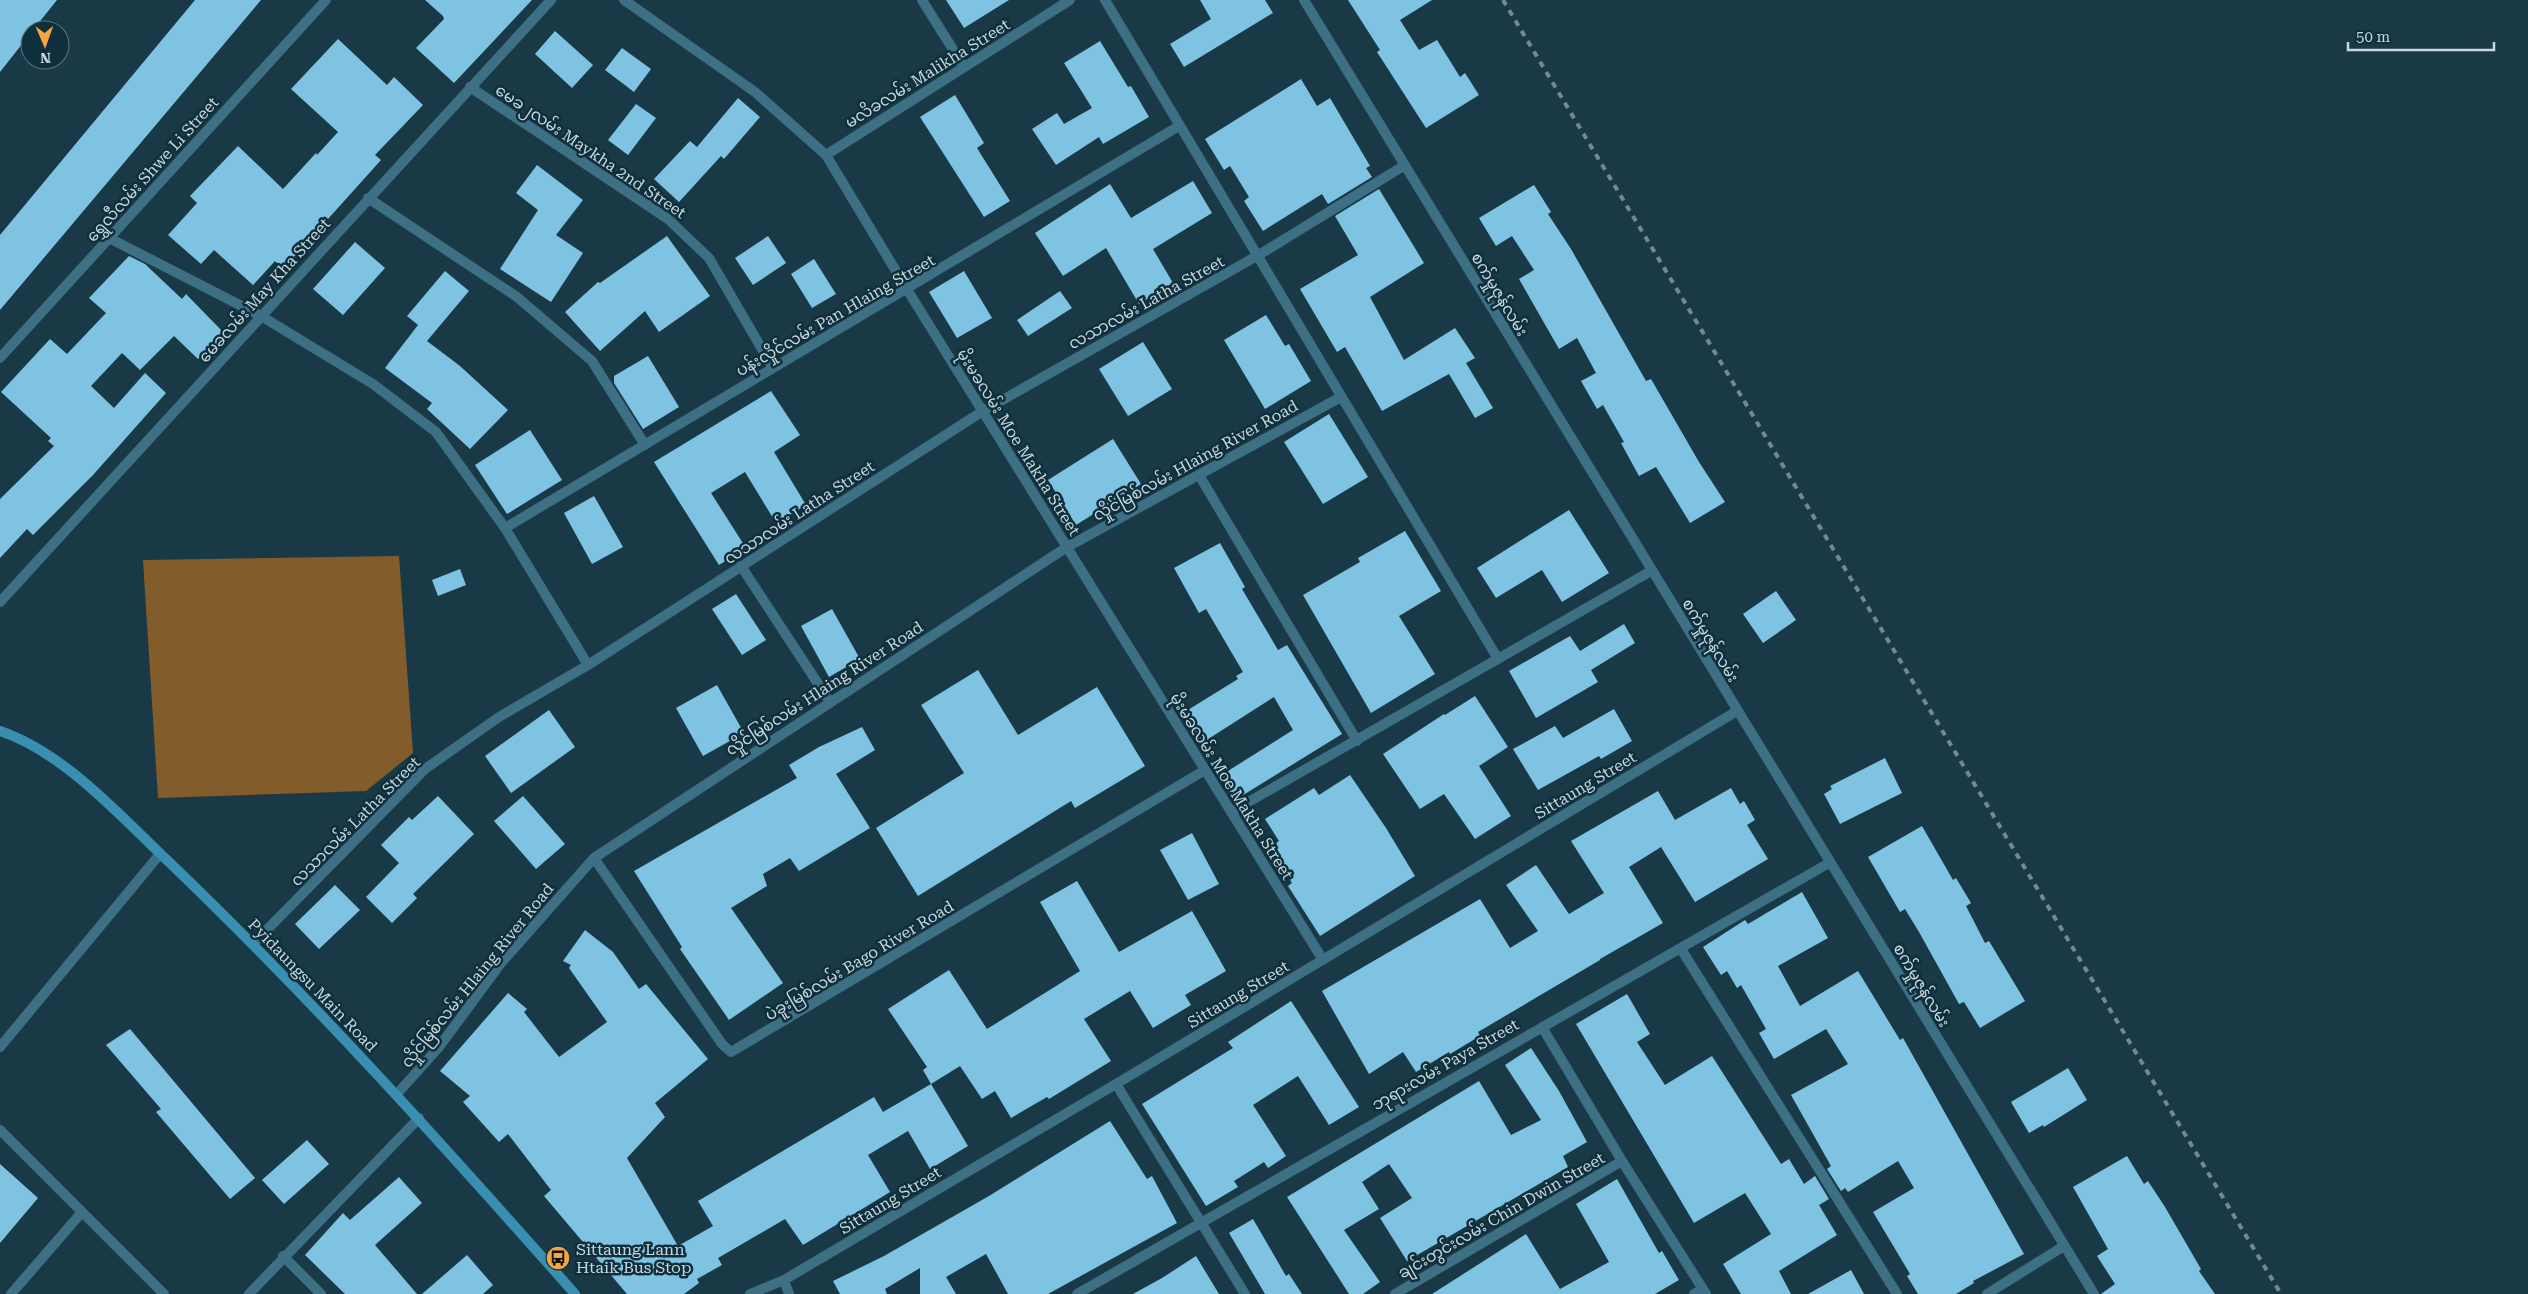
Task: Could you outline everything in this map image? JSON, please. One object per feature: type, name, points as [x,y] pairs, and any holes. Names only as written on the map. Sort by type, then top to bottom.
[{"type":"main road","name":"Pyidaungsu Main Road","points":[[0,731],[65,764],[254,943],[397,1094],[576,1294]]},
{"type":"street","name":"ရွှေလီလမ်း Shwe Li Street","points":[[0,358],[326,0]]},
{"type":"street","name":"မေခလမ်း May Kha Street","points":[[0,602],[551,0]]},
{"type":"street","name":"မိုးမခလမ်း Moe Makha Street","points":[[624,0],[755,92],[826,155],[908,291],[1323,960]]},
{"type":"street","points":[[922,0],[964,67]]},
{"type":"street","name":"မလိခလမ်း Malikha Street","points":[[826,155],[1070,0]]},
{"type":"street","points":[[1105,0],[1498,659]]},
{"type":"street","name":"စက်မှုဇုန်လမ်း","points":[[1304,0],[1829,863],[2094,1294]]},
{"type":"street","name":"မေခ၂လမ်း Maykha 2nd Street","points":[[470,87],[668,219],[710,258],[773,368]]},
{"type":"street","name":"ပန်းလှိုင်လမ်း Pan Hlaing Street","points":[[505,528],[773,368],[908,291],[1180,126]]},
{"type":"street","name":"လသာလမ်း Latha Street","points":[[254,943],[425,769],[499,717],[588,665],[983,412],[1257,256],[1405,165]]},
{"type":"street","points":[[368,198],[517,297],[592,361],[645,445]]},
{"type":"street","points":[[109,238],[261,316],[373,384],[436,432],[505,528],[588,665]]},
{"type":"street","name":"လှိုင်မြစ်လမ်း Hlaing River Road","points":[[397,1094],[440,1047],[502,963],[594,858],[1067,547],[1341,397]]},
{"type":"street","points":[[1200,475],[1357,741]]},
{"type":"street","points":[[742,566],[830,702]]},
{"type":"street","points":[[1231,812],[1651,571]]},
{"type":"street","name":"Sittaung Street","points":[[750,1294],[784,1280],[1116,1084],[1737,711]]},
{"type":"street","name":"ပဲခူးမြစ်လမ်း Bago River Road","points":[[594,858],[722,1044],[731,1052],[1205,770]]},
{"type":"street","points":[[0,1047],[160,854]]},
{"type":"street","name":"ဘုရားလမ်း Paya Street","points":[[1077,1294],[1829,863]]},
{"type":"street","points":[[1681,949],[1897,1294]]},
{"type":"street","points":[[1542,1027],[1700,1292]]},
{"type":"street","points":[[1116,1084],[1246,1294]]},
{"type":"street","points":[[249,1294],[419,1118]]},
{"type":"street","points":[[0,1130],[164,1294]]},
{"type":"street","name":"ချင်းတွင်းလမ်း Chin Dwin Street","points":[[1395,1294],[1622,1161]]},
{"type":"street","points":[[12,1294],[82,1212]]},
{"type":"street","points":[[1987,1294],[2064,1246]]},
{"type":"street","points":[[284,1256],[321,1294]]},
{"type":"street","points":[[784,1280],[789,1294]]},
{"type":"shaded area","points":[[399,556],[413,753],[366,791],[158,798],[143,560]]},
{"type":"building","points":[[0,0],[57,0],[41,20],[20,20],[20,47],[0,72]]},
{"type":"building","points":[[195,0],[261,0],[0,310],[0,235]]},
{"type":"building","points":[[425,0],[532,0],[454,83],[416,48],[444,19]]},
{"type":"building","points":[[946,0],[1009,0],[964,28]]},
{"type":"building","points":[[1200,0],[1265,0],[1273,13],[1184,67],[1170,44],[1211,19]]},
{"type":"building","points":[[1348,0],[1432,0],[1400,20],[1419,50],[1437,40],[1460,77],[1465,73],[1479,95],[1426,128],[1377,52],[1380,50]]},
{"type":"building","points":[[555,31],[593,65],[572,88],[535,54]]},
{"type":"building","points":[[338,39],[387,85],[394,77],[423,105],[375,155],[381,160],[283,269],[275,261],[253,285],[214,250],[201,264],[168,235],[197,203],[190,196],[238,146],[283,189],[338,132],[291,89]]},
{"type":"building","points":[[1100,41],[1128,87],[1131,86],[1149,117],[1103,144],[1099,137],[1056,165],[1032,129],[1057,113],[1064,124],[1092,108],[1064,63]]},
{"type":"building","points":[[622,48],[651,69],[634,92],[605,70]]},
{"type":"building","points":[[1301,79],[1317,106],[1330,98],[1370,166],[1366,168],[1372,177],[1328,204],[1322,194],[1263,231],[1244,201],[1249,197],[1230,166],[1224,170],[1205,139]]},
{"type":"building","points":[[955,95],[984,143],[977,148],[1010,201],[984,217],[920,117]]},
{"type":"building","points":[[738,98],[760,117],[724,159],[721,156],[679,202],[654,179],[690,141],[697,147]]},
{"type":"building","points":[[636,104],[656,118],[628,155],[608,140]]},
{"type":"building","points":[[537,165],[583,200],[556,235],[583,253],[551,302],[500,269],[538,210],[516,193]]},
{"type":"building","points":[[1193,181],[1212,213],[1153,249],[1173,283],[1139,304],[1106,248],[1063,276],[1035,233],[1110,184],[1131,218]]},
{"type":"building","points":[[1534,185],[1551,212],[1548,214],[1571,249],[1646,381],[1651,379],[1699,462],[1725,502],[1690,523],[1656,467],[1639,476],[1621,443],[1624,442],[1603,405],[1597,409],[1581,381],[1596,373],[1577,338],[1559,349],[1519,279],[1534,270],[1512,236],[1496,246],[1479,218]]},
{"type":"building","points":[[1379,189],[1424,263],[1370,297],[1404,360],[1455,328],[1475,358],[1466,363],[1493,408],[1475,418],[1449,374],[1382,411],[1345,347],[1337,352],[1300,289],[1358,255],[1335,216]]},
{"type":"building","points":[[667,236],[710,296],[659,332],[645,311],[600,351],[565,312],[598,282],[600,283]]},
{"type":"building","points":[[768,236],[786,263],[753,285],[735,258]]},
{"type":"building","points":[[355,242],[385,268],[343,315],[313,289]]},
{"type":"building","points":[[129,256],[145,264],[182,299],[186,294],[224,333],[198,359],[174,336],[140,370],[122,353],[91,386],[114,408],[145,373],[166,393],[93,475],[33,535],[27,529],[0,558],[0,499],[54,446],[48,441],[51,438],[1,392],[50,339],[67,354],[106,313],[89,298]]},
{"type":"building","points":[[814,259],[836,294],[812,308],[791,274]]},
{"type":"building","points":[[445,271],[469,291],[427,341],[460,366],[508,410],[470,449],[427,409],[432,403],[385,368],[418,325],[407,316]]},
{"type":"building","points":[[964,271],[992,318],[957,338],[929,292]]},
{"type":"building","points":[[1060,291],[1072,308],[1028,336],[1017,320]]},
{"type":"building","points":[[1266,315],[1285,346],[1289,344],[1311,381],[1265,409],[1224,340]]},
{"type":"building","points":[[1143,342],[1172,389],[1128,416],[1099,369]]},
{"type":"building","points":[[648,356],[679,407],[643,429],[614,383],[614,376]]},
{"type":"building","points":[[771,391],[800,435],[774,452],[806,505],[776,523],[745,472],[711,493],[746,548],[719,565],[654,462]]},
{"type":"building","points":[[1329,414],[1368,477],[1323,504],[1284,442]]},
{"type":"building","points":[[530,430],[562,480],[507,514],[475,465]]},
{"type":"building","points":[[1113,439],[1141,484],[1076,525],[1048,480]]},
{"type":"building","points":[[594,496],[623,547],[592,564],[564,513]]},
{"type":"building","points":[[1569,510],[1609,573],[1562,602],[1542,570],[1496,598],[1477,568]]},
{"type":"building","points":[[1405,531],[1441,591],[1399,616],[1435,674],[1371,713],[1303,595],[1360,562],[1358,558]]},
{"type":"building","points":[[1220,543],[1245,587],[1242,589],[1278,650],[1287,645],[1342,734],[1235,800],[1220,776],[1293,730],[1274,697],[1202,743],[1183,713],[1238,679],[1236,676],[1243,672],[1206,609],[1199,613],[1174,568]]},
{"type":"building","points":[[460,569],[466,585],[438,596],[432,580]]},
{"type":"building","points":[[1776,591],[1796,620],[1763,643],[1743,614]]},
{"type":"building","points":[[736,594],[766,640],[742,655],[712,609]]},
{"type":"building","points":[[832,609],[860,659],[829,677],[801,626]]},
{"type":"building","points":[[1624,624],[1635,643],[1591,670],[1598,682],[1536,718],[1509,671],[1570,636],[1580,651]]},
{"type":"building","points":[[978,670],[1018,735],[1097,687],[1145,766],[1075,808],[1071,801],[918,896],[876,828],[964,773],[921,705]]},
{"type":"building","points":[[717,685],[744,733],[703,756],[676,708]]},
{"type":"building","points":[[1475,696],[1508,747],[1479,766],[1511,816],[1475,839],[1444,794],[1420,809],[1383,754]]},
{"type":"building","points":[[1614,709],[1632,741],[1601,759],[1599,756],[1538,790],[1513,749],[1555,726],[1563,738]]},
{"type":"building","points":[[549,710],[575,747],[511,793],[485,756]]},
{"type":"building","points":[[862,727],[875,750],[836,774],[870,828],[799,871],[790,858],[763,874],[767,886],[731,908],[783,983],[729,1020],[680,949],[682,947],[634,871],[797,778],[789,765],[819,747]]},
{"type":"building","points":[[1885,758],[1902,793],[1840,824],[1824,794],[1832,789],[1830,786]]},
{"type":"building","points":[[1350,775],[1386,828],[1415,876],[1320,936],[1288,886],[1292,883],[1271,846],[1279,841],[1265,819],[1314,788],[1319,795]]},
{"type":"building","points":[[1731,788],[1740,804],[1744,801],[1755,820],[1747,825],[1768,859],[1695,902],[1661,847],[1629,867],[1663,923],[1478,1032],[1480,1036],[1416,1072],[1403,1052],[1369,1074],[1322,991],[1480,899],[1510,948],[1538,931],[1506,885],[1536,865],[1569,914],[1604,893],[1571,841],[1658,791],[1675,820]]},
{"type":"building","points":[[438,796],[474,834],[413,894],[417,898],[392,923],[366,897],[399,863],[381,845],[409,817],[412,820]]},
{"type":"building","points":[[523,796],[565,844],[536,869],[494,821]]},
{"type":"building","points":[[1922,826],[1953,880],[1956,878],[1971,903],[1966,906],[1985,943],[1989,941],[2025,1001],[1980,1028],[1964,1002],[1959,1004],[1905,909],[1900,912],[1868,857]]},
{"type":"building","points":[[1192,833],[1219,884],[1188,900],[1160,850]]},
{"type":"building","points":[[1077,881],[1119,952],[1192,911],[1226,971],[1185,995],[1191,1005],[1153,1028],[1130,991],[1084,1019],[1111,1061],[1049,1099],[1047,1097],[1011,1118],[995,1091],[982,1099],[960,1066],[931,1084],[923,1070],[927,1067],[888,1009],[949,970],[987,1029],[1080,971],[1040,902]]},
{"type":"building","points":[[335,885],[360,910],[319,949],[295,924]]},
{"type":"building","points":[[1802,892],[1828,938],[1778,966],[1800,1006],[1858,971],[1900,1040],[1903,1038],[2024,1254],[1973,1281],[1974,1283],[1956,1294],[1918,1294],[1907,1276],[1910,1274],[1873,1212],[1914,1188],[1898,1161],[1848,1192],[1845,1188],[1841,1191],[1827,1169],[1831,1166],[1791,1095],[1848,1064],[1826,1029],[1774,1059],[1759,1033],[1766,1029],[1741,985],[1737,988],[1727,971],[1721,975],[1703,947],[1745,920],[1748,924]]},
{"type":"building","points":[[585,930],[613,952],[639,989],[646,984],[708,1059],[655,1103],[665,1117],[627,1158],[678,1246],[713,1226],[698,1201],[874,1097],[883,1112],[931,1084],[968,1146],[930,1169],[908,1131],[868,1155],[890,1192],[803,1245],[785,1219],[718,1258],[722,1265],[697,1279],[699,1283],[684,1294],[627,1294],[544,1196],[551,1190],[508,1134],[499,1142],[463,1102],[470,1096],[440,1071],[508,993],[527,1009],[524,1012],[559,1057],[607,1022],[569,968],[571,965],[563,961]]},
{"type":"building","points":[[1627,994],[1650,1034],[1637,1042],[1665,1085],[1712,1056],[1781,1164],[1789,1159],[1804,1184],[1815,1176],[1829,1199],[1819,1205],[1837,1235],[1779,1271],[1791,1294],[1741,1294],[1723,1264],[1771,1234],[1745,1193],[1694,1223],[1576,1024]]},
{"type":"building","points":[[1291,1001],[1359,1107],[1329,1125],[1298,1076],[1253,1105],[1286,1156],[1268,1168],[1264,1162],[1234,1181],[1238,1187],[1206,1206],[1142,1104],[1233,1048],[1228,1042]]},
{"type":"building","points":[[130,1029],[255,1178],[230,1199],[156,1112],[161,1109],[106,1045]]},
{"type":"building","points":[[1531,1048],[1559,1091],[1587,1142],[1563,1156],[1568,1167],[1407,1261],[1380,1218],[1412,1198],[1389,1164],[1362,1182],[1379,1209],[1344,1230],[1380,1282],[1363,1294],[1349,1294],[1287,1197],[1479,1081],[1511,1135],[1541,1120],[1505,1065]]},
{"type":"building","points":[[2068,1068],[2087,1100],[2044,1127],[2043,1125],[2029,1133],[2011,1102]]},
{"type":"building","points":[[1110,1121],[1147,1179],[1152,1176],[1177,1223],[1048,1294],[1008,1294],[986,1254],[946,1277],[956,1294],[920,1294],[920,1268],[885,1289],[887,1294],[840,1294],[833,1281],[884,1256],[989,1196]]},
{"type":"building","points":[[307,1140],[329,1164],[284,1204],[262,1180]]},
{"type":"building","points":[[2127,1156],[2144,1184],[2148,1181],[2165,1207],[2201,1269],[2199,1271],[2215,1294],[2101,1294],[2115,1284],[2097,1256],[2108,1249],[2073,1187]]},
{"type":"building","points":[[0,1164],[38,1198],[0,1243]]},
{"type":"building","points":[[399,1177],[422,1203],[375,1245],[417,1294],[345,1294],[305,1255],[343,1213],[350,1220]]},
{"type":"building","points":[[1617,1179],[1659,1253],[1662,1251],[1679,1280],[1655,1294],[1432,1294],[1526,1234],[1560,1289],[1609,1262],[1576,1204]]},
{"type":"building","points":[[1253,1219],[1286,1276],[1289,1274],[1302,1294],[1265,1294],[1229,1233]]},
{"type":"building","points":[[467,1255],[493,1285],[483,1294],[422,1294]]},
{"type":"building","points":[[1196,1256],[1219,1294],[1133,1294],[1162,1278]]},
{"type":"building","points":[[1851,1270],[1864,1294],[1808,1294]]},
{"type":"railway","points":[[1503,0],[2281,1294]]},
{"type":"place","name":"Sittaung Lann Htaik Bus Stop","points":[[558,1258]]}]
